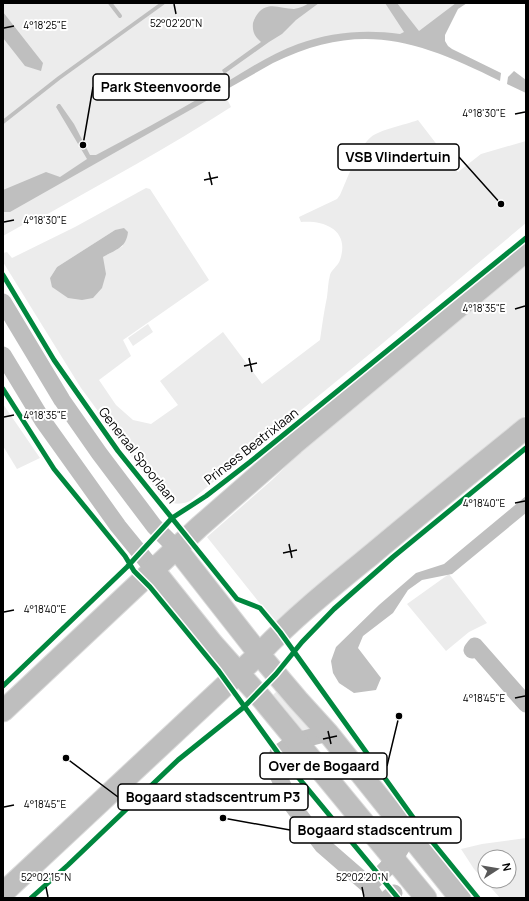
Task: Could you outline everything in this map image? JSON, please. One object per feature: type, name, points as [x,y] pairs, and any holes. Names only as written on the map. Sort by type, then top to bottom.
[{"type":"main road","name":"Prinses Beatrixlaan","points":[[3,711],[153,569],[288,449],[526,250]]},
{"type":"main road","points":[[3,893],[259,654],[280,632],[288,627],[326,592],[448,490],[526,428]]},
{"type":"main road","points":[[176,548],[259,654],[328,733],[460,898]]},
{"type":"main road","points":[[153,569],[426,898]]},
{"type":"street","points":[[3,302],[62,400],[154,526],[176,548]]},
{"type":"street","points":[[3,355],[43,421],[118,526],[153,569]]},
{"type":"street","points":[[472,650],[475,646],[526,704]]},
{"type":"street","points":[[328,733],[296,741],[278,753],[276,772],[292,806],[322,845],[372,891],[379,876],[394,860],[409,835]]},
{"type":"shaded area","points":[[3,3],[465,3],[422,36],[340,37],[284,52],[223,91],[231,107],[135,165],[37,220],[35,218],[3,236]]},
{"type":"shaded area","points":[[309,3],[319,3],[296,20],[282,34],[224,74],[222,70],[261,42],[254,34],[253,29],[253,23],[259,12],[271,6],[294,9]]},
{"type":"shaded area","points":[[385,3],[397,3],[419,31],[456,3],[467,3],[458,9],[445,35],[445,41],[452,49],[501,73],[500,81],[442,55],[415,46],[388,40],[361,39],[334,42],[304,50],[273,63],[10,212],[3,212],[3,190],[46,172],[60,177],[87,159],[56,107],[58,104],[60,104],[74,124],[90,155],[96,155],[178,111],[262,61],[298,44],[335,34],[374,32],[400,34],[404,32]]},
{"type":"shaded area","points":[[3,12],[43,63],[41,71],[25,66],[3,38]]},
{"type":"shaded area","points":[[514,71],[526,80],[526,93],[507,84],[508,77]]},
{"type":"shaded area","points":[[418,120],[458,172],[481,154],[526,141],[526,223],[377,348],[190,501],[176,504],[162,498],[81,388],[3,262],[3,253],[7,252],[12,258],[75,227],[146,188],[150,189],[209,280],[123,340],[131,356],[99,380],[116,405],[133,420],[151,424],[178,405],[160,381],[223,332],[262,384],[320,340],[329,278],[340,260],[342,242],[334,229],[319,223],[301,222],[299,217],[337,199],[357,156],[371,137],[387,129]],"holes":[[[115,230],[123,246],[103,257],[50,278],[57,267]]]},
{"type":"shaded area","points":[[124,228],[128,232],[123,245],[117,250],[103,257],[106,274],[102,288],[93,298],[82,300],[68,298],[52,287],[50,278],[57,267],[115,230]]},
{"type":"shaded area","points":[[526,264],[526,415],[395,524],[278,626],[207,537],[272,480],[321,432]]},
{"type":"shaded area","points":[[148,324],[153,332],[133,346],[128,338]]},
{"type":"shaded area","points":[[3,404],[40,458],[17,469],[3,446]]},
{"type":"shaded area","points":[[526,496],[526,513],[452,574],[422,580],[408,590],[393,613],[363,636],[358,648],[381,678],[376,690],[354,693],[339,683],[333,673],[331,661],[336,647],[379,605],[416,573],[444,564]]},
{"type":"shaded area","points":[[449,574],[487,623],[469,632],[446,651],[407,604]]},
{"type":"shaded area","points":[[279,689],[312,730],[299,731],[271,697]]},
{"type":"shaded area","points":[[526,838],[526,898],[500,898],[492,889],[517,889],[517,849],[477,849],[477,872],[461,849],[482,844]]},
{"type":"waterway","points":[[110,3],[120,16]]},
{"type":"waterway","points":[[3,122],[59,78],[163,3]]},
{"type":"cycle path","points":[[3,686],[127,567],[172,518],[206,496],[250,462],[526,238]]},
{"type":"cycle path","name":"Generaal Spoorlaan","points":[[3,275],[54,360],[118,451],[237,599],[260,608],[280,632],[417,823],[478,898]]},
{"type":"cycle path","points":[[3,389],[54,469],[125,556],[134,571],[150,587],[218,670],[278,753],[398,898]]},
{"type":"cycle path","points":[[31,898],[68,865],[178,760],[244,707],[276,674],[302,642],[334,609],[393,557],[526,448]]},
{"type":"place","name":"Park Steenvoorde","points":[[83,145]]},
{"type":"place","name":"VSB Vlindertuin","points":[[501,204]]},
{"type":"place","name":"Over de Bogaard","points":[[399,716]]},
{"type":"place","name":"Bogaard stadscentrum P3","points":[[66,758]]},
{"type":"place","name":"Bogaard stadscentrum","points":[[223,818]]}]
